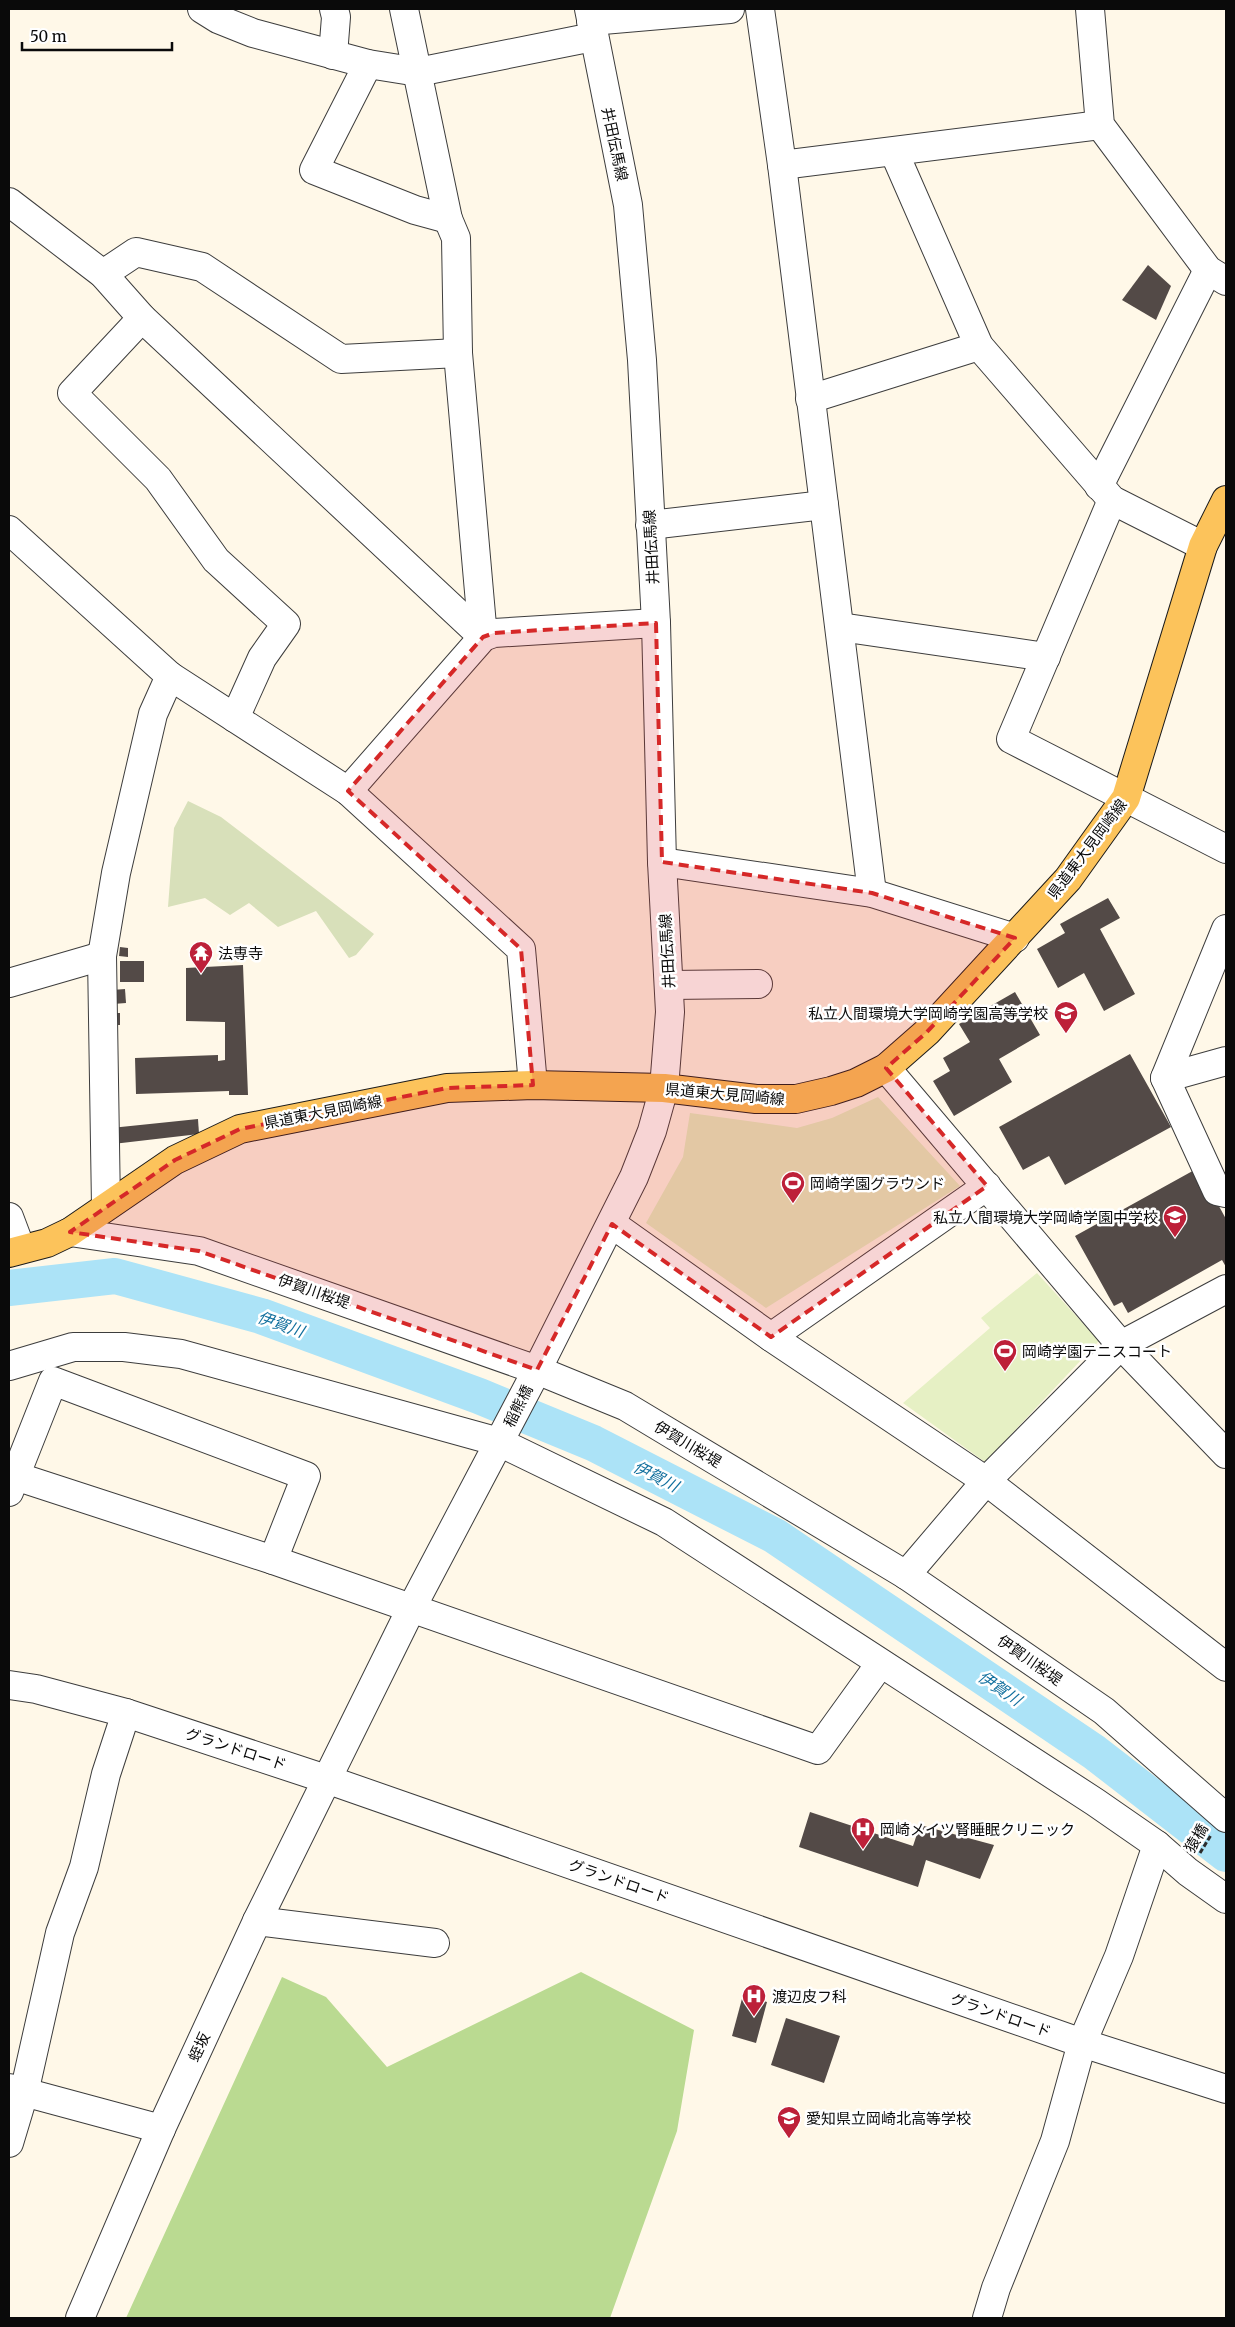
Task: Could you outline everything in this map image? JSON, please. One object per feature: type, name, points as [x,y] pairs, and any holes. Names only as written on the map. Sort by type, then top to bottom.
[{"type":"main road","name":"県道東大見岡崎線","points":[[15,1251],[47,1243],[70,1232],[175,1160],[240,1129],[447,1088],[533,1085],[664,1088],[756,1099],[796,1099],[856,1083],[886,1068],[927,1032],[1068,880],[1126,798],[1203,546],[1226,500]]},
{"type":"street","points":[[202,9],[218,19],[254,33],[368,64],[418,72],[591,22],[730,9]]},
{"type":"street","points":[[333,55],[336,17],[334,9]]},
{"type":"street","points":[[404,9],[448,219],[456,238],[458,353],[482,637]]},
{"type":"street","points":[[760,9],[782,165],[840,627],[849,722],[872,893]]},
{"type":"street","points":[[1090,9],[1100,125],[1217,275],[1105,493],[1046,657],[1012,740],[1226,849]]},
{"type":"street","name":"井田伝馬線","points":[[591,22],[628,205],[642,360],[656,623],[662,862],[669,985],[669,1040],[664,1088],[645,1150],[612,1224]]},
{"type":"street","points":[[368,64],[314,170],[415,210],[448,219]]},
{"type":"street","points":[[782,165],[1100,125]]},
{"type":"street","points":[[894,152],[979,346],[1105,493],[1203,546]]},
{"type":"street","points":[[9,202],[103,274],[142,318],[482,637]]},
{"type":"street","points":[[103,274],[136,252],[202,266],[341,359],[458,353]]},
{"type":"street","points":[[142,318],[72,393],[158,478],[216,560],[286,624],[262,658],[235,718]]},
{"type":"street","points":[[810,399],[979,346]]},
{"type":"street","points":[[650,525],[824,505]]},
{"type":"street","points":[[9,530],[170,676],[348,791],[521,949],[533,1085]]},
{"type":"street","points":[[348,791],[482,637],[494,633],[656,623]]},
{"type":"street","points":[[840,627],[1046,657]]},
{"type":"street","points":[[106,1206],[102,956],[116,873],[153,714],[170,676]]},
{"type":"street","points":[[662,862],[872,893],[1015,938]]},
{"type":"street","points":[[1226,929],[1165,1078],[1217,1191],[1226,1193]]},
{"type":"street","points":[[9,983],[102,956]]},
{"type":"street","points":[[669,985],[758,984]]},
{"type":"street","points":[[1165,1078],[1226,1061]]},
{"type":"street","points":[[886,1068],[1121,1345],[1224,1447]]},
{"type":"street","points":[[771,1337],[987,1186]]},
{"type":"street","points":[[9,1217],[15,1251]]},
{"type":"street","points":[[612,1224],[771,1337],[986,1481],[1226,1667]]},
{"type":"street","name":"稲熊橋","points":[[411,1609],[612,1224]]},
{"type":"street","name":"伊賀川桜堤","points":[[70,1232],[199,1251],[537,1370],[625,1406],[906,1575],[1104,1711],[1225,1815]]},
{"type":"street","points":[[906,1575],[986,1481],[1121,1345],[1226,1289]]},
{"type":"street","points":[[9,1366],[73,1347],[124,1347],[181,1354],[499,1442],[664,1522],[1095,1802],[1157,1845],[1188,1872],[1226,1899]]},
{"type":"street","points":[[273,1560],[306,1476],[53,1381],[11,1481],[273,1560],[818,1750],[880,1664]]},
{"type":"street","name":"蛭坂","points":[[80,2318],[161,2129],[257,1921],[411,1609]]},
{"type":"street","name":"グランドロード","points":[[9,1685],[36,1689],[126,1713],[326,1779],[1082,2043],[1226,2089]]},
{"type":"street","points":[[9,2143],[16,2090],[60,1933],[84,1867],[106,1774],[126,1713]]},
{"type":"street","points":[[987,2318],[996,2288],[1055,2141],[1082,2043],[1119,1956],[1157,1845]]},
{"type":"street","points":[[257,1921],[435,1943]]},
{"type":"street","points":[[16,2090],[161,2129]]},
{"type":"path","name":"猿橋","points":[[1188,1872],[1225,1815]]},
{"type":"highlighted area","points":[[656,623],[662,862],[872,893],[1015,938],[927,1032],[886,1068],[987,1186],[771,1337],[612,1224],[537,1370],[199,1251],[70,1232],[175,1160],[240,1129],[447,1088],[533,1085],[521,949],[348,791],[483,637],[494,633]]},
{"type":"green space","points":[[188,801],[221,817],[374,934],[356,955],[349,958],[316,911],[278,927],[249,903],[230,915],[205,898],[168,907],[174,828]]},
{"type":"green space","name":"岡崎学園グラウンド","points":[[878,1097],[960,1186],[766,1308],[646,1223],[683,1157],[690,1113],[797,1128],[832,1118]]},
{"type":"green space","name":"岡崎学園テニスコート","points":[[1037,1273],[1099,1341],[985,1462],[903,1403],[990,1328],[981,1318]]},
{"type":"green space","points":[[581,1972],[694,2030],[677,2131],[610,2318],[126,2318],[282,1977],[326,1997],[387,2067]]},
{"type":"building","points":[[1148,265],[1171,286],[1156,320],[1122,300]]},
{"type":"building","points":[[1108,898],[1120,918],[1100,929],[1135,994],[1104,1011],[1084,973],[1058,988],[1037,949],[1065,933],[1060,924]]},
{"type":"building","points":[[120,947],[128,948],[128,957],[119,956]]},
{"type":"building","points":[[120,961],[144,961],[144,982],[120,982]]},
{"type":"building","points":[[243,965],[248,1095],[229,1095],[229,1091],[136,1094],[135,1058],[218,1055],[218,1061],[225,1060],[225,1022],[186,1021],[186,968]]},
{"type":"building","points":[[125,989],[126,1003],[113,1004],[112,990]]},
{"type":"building","points":[[1015,992],[1040,1035],[999,1059],[1012,1082],[954,1116],[933,1081],[950,1071],[943,1058],[970,1042],[959,1024]]},
{"type":"building","points":[[113,1013],[120,1013],[120,1025],[113,1025]]},
{"type":"building","points":[[1130,1054],[1171,1127],[1065,1185],[1049,1156],[1023,1170],[999,1127]]},
{"type":"building","points":[[198,1119],[199,1134],[113,1144],[111,1128]]},
{"type":"building","points":[[1198,1168],[1226,1219],[1226,1267],[1222,1260],[1128,1313],[1122,1302],[1114,1306],[1075,1236]]},
{"type":"building","points":[[810,1812],[913,1846],[920,1825],[994,1845],[980,1879],[926,1860],[918,1887],[799,1847]]},
{"type":"building","points":[[743,1995],[767,2002],[756,2043],[732,2036]]},
{"type":"building","points":[[786,2018],[840,2036],[824,2083],[771,2065]]},
{"type":"waterway","name":"伊賀川","points":[[9,1288],[115,1276],[261,1316],[479,1396],[593,1443],[775,1536],[1094,1752],[1226,1854]]},
{"type":"place","name":"法専寺","points":[[201,974]]},
{"type":"place","name":"私立人間環境大学岡崎学園高等学校","points":[[1066,1034]]},
{"type":"place","name":"岡崎学園グラウンド","points":[[793,1204]]},
{"type":"place","name":"私立人間環境大学岡崎学園中学校","points":[[1175,1238]]},
{"type":"place","name":"岡崎学園テニスコート","points":[[1005,1372]]},
{"type":"place","name":"岡崎メイツ腎睡眠クリニック","points":[[863,1850]]},
{"type":"place","name":"渡辺皮フ科","points":[[754,2017]]},
{"type":"place","name":"愛知県立岡崎北高等学校","points":[[789,2139]]}]
